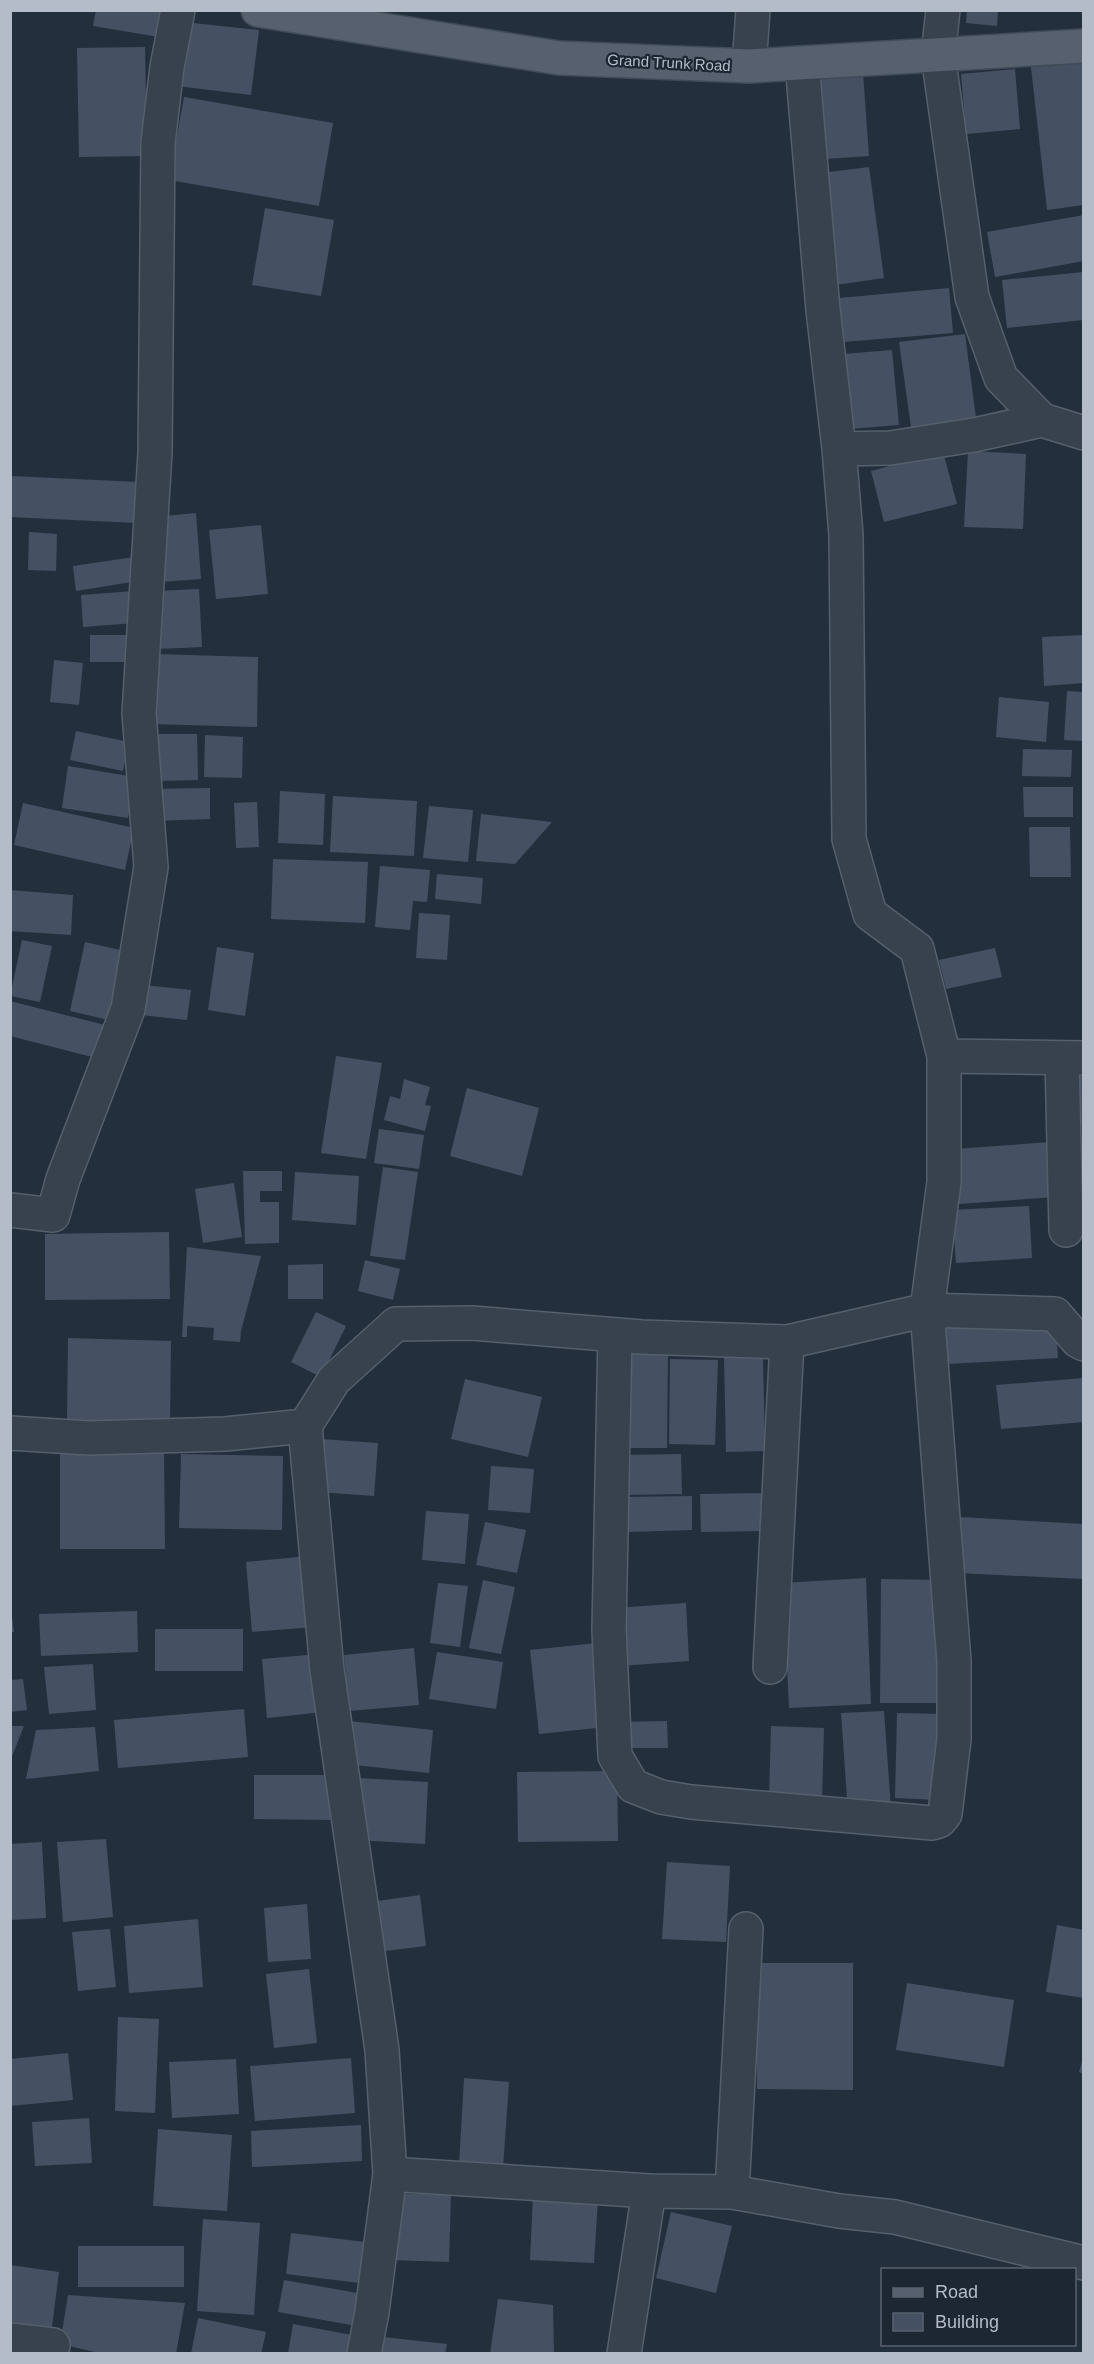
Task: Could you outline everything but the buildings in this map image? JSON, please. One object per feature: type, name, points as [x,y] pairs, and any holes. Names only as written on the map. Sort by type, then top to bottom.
[{"type":"main road","name":"Grand Trunk Road","points":[[258,10],[560,58],[749,66],[1083,46]]},
{"type":"street","points":[[10,1210],[53,1215],[63,1179],[128,1009],[151,867],[139,713],[155,453],[158,143],[167,67],[178,10]]},
{"type":"street","points":[[749,66],[753,10]]},
{"type":"street","points":[[943,10],[938,55],[972,297],[1001,378],[1042,420],[1083,433]]},
{"type":"street","points":[[615,1335],[609,1630],[615,1756],[633,1786],[661,1797],[691,1802],[932,1823],[939,1821],[945,1814],[954,1739],[954,1661],[927,1310],[944,1182],[944,1056],[917,949],[870,914],[849,839],[846,535],[823,310],[802,63]]},
{"type":"street","points":[[839,449],[890,448],[974,435],[1042,420]]},
{"type":"street","points":[[944,1056],[1073,1059],[1066,1230]]},
{"type":"street","points":[[364,2354],[372,2312],[390,2174],[382,2050],[327,1670],[305,1426],[334,1380],[396,1324],[472,1323],[615,1335],[787,1342],[927,1310],[1055,1314],[1083,1344]]},
{"type":"street","points":[[770,1667],[787,1342]]},
{"type":"street","points":[[10,1433],[89,1438],[225,1434],[305,1426]]},
{"type":"street","points":[[732,2192],[746,1929]]},
{"type":"street","points":[[390,2174],[649,2192],[732,2192],[839,2211],[895,2217],[1083,2263]]},
{"type":"street","points":[[624,2354],[649,2192]]},
{"type":"street","points":[[10,2340],[53,2345],[51,2354]]}]
